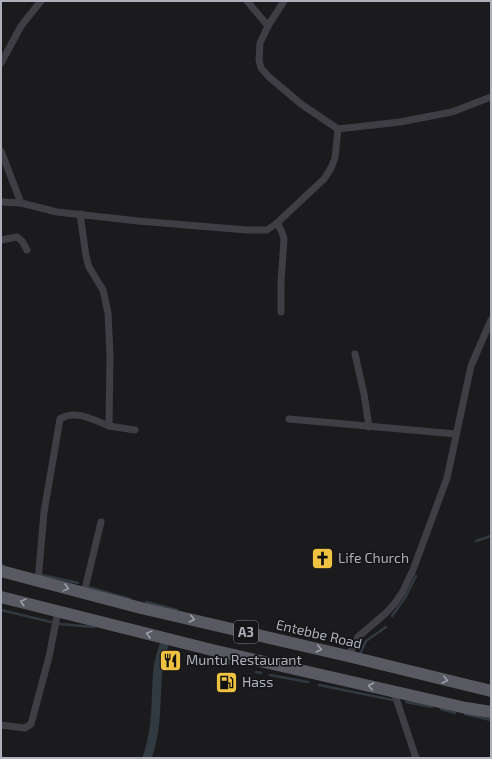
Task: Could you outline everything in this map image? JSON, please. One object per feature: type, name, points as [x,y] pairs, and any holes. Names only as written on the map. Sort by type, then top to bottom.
[{"type":"main road","name":"Entebbe Road","points":[[1,571],[141,608],[491,691]]},
{"type":"main road","name":"A3","points":[[1,597],[216,651],[466,708],[491,712]]},
{"type":"street","points":[[1,63],[21,26],[41,1]]},
{"type":"street","points":[[247,1],[268,26]]},
{"type":"street","points":[[284,1],[268,26],[260,43],[259,60],[261,68],[268,77],[301,104],[338,129],[400,122],[452,112],[491,97]]},
{"type":"street","points":[[1,202],[21,203],[57,212],[138,221],[247,230],[267,230],[277,223],[324,179],[335,158],[338,129]]},
{"type":"street","points":[[1,151],[21,203]]},
{"type":"street","points":[[80,214],[89,267],[103,290],[108,313],[110,354],[109,426]]},
{"type":"street","points":[[277,223],[284,239],[281,282],[281,312]]},
{"type":"street","points":[[1,240],[17,237],[22,241],[27,250]]},
{"type":"street","points":[[352,657],[349,655],[358,637],[386,613],[402,593],[413,570],[447,478],[471,366],[491,320]]},
{"type":"street","points":[[355,354],[364,394],[369,427]]},
{"type":"street","points":[[38,581],[44,512],[60,419],[65,416],[83,416],[109,426],[135,430]]},
{"type":"street","points":[[289,419],[456,434]]},
{"type":"street","points":[[84,593],[100,522]]},
{"type":"street","points":[[1,725],[25,728],[31,724],[49,657],[58,611]]},
{"type":"street","points":[[394,692],[416,758]]},
{"type":"waterway","points":[[476,541],[491,536]]},
{"type":"waterway","points":[[42,575],[78,583]]},
{"type":"waterway","points":[[392,616],[405,598],[416,576]]},
{"type":"waterway","points":[[88,587],[130,599]]},
{"type":"waterway","points":[[146,602],[177,610]]},
{"type":"waterway","points":[[1,610],[51,622]]},
{"type":"waterway","points":[[60,624],[94,627]]},
{"type":"waterway","points":[[360,654],[366,641],[386,627]]},
{"type":"waterway","points":[[147,758],[155,724],[158,666],[165,642]]},
{"type":"waterway","points":[[223,658],[231,664]]},
{"type":"waterway","points":[[256,672],[261,673]]},
{"type":"waterway","points":[[270,675],[308,682]]},
{"type":"waterway","points":[[319,685],[393,700]]},
{"type":"waterway","points":[[406,702],[432,707]]},
{"type":"waterway","points":[[441,709],[455,713]]},
{"type":"waterway","points":[[465,714],[491,720]]},
{"type":"place","name":"Life Church","points":[[323,558]]},
{"type":"place","name":"Muntu Restaurant","points":[[170,660]]},
{"type":"place","name":"Hass","points":[[226,682]]}]
